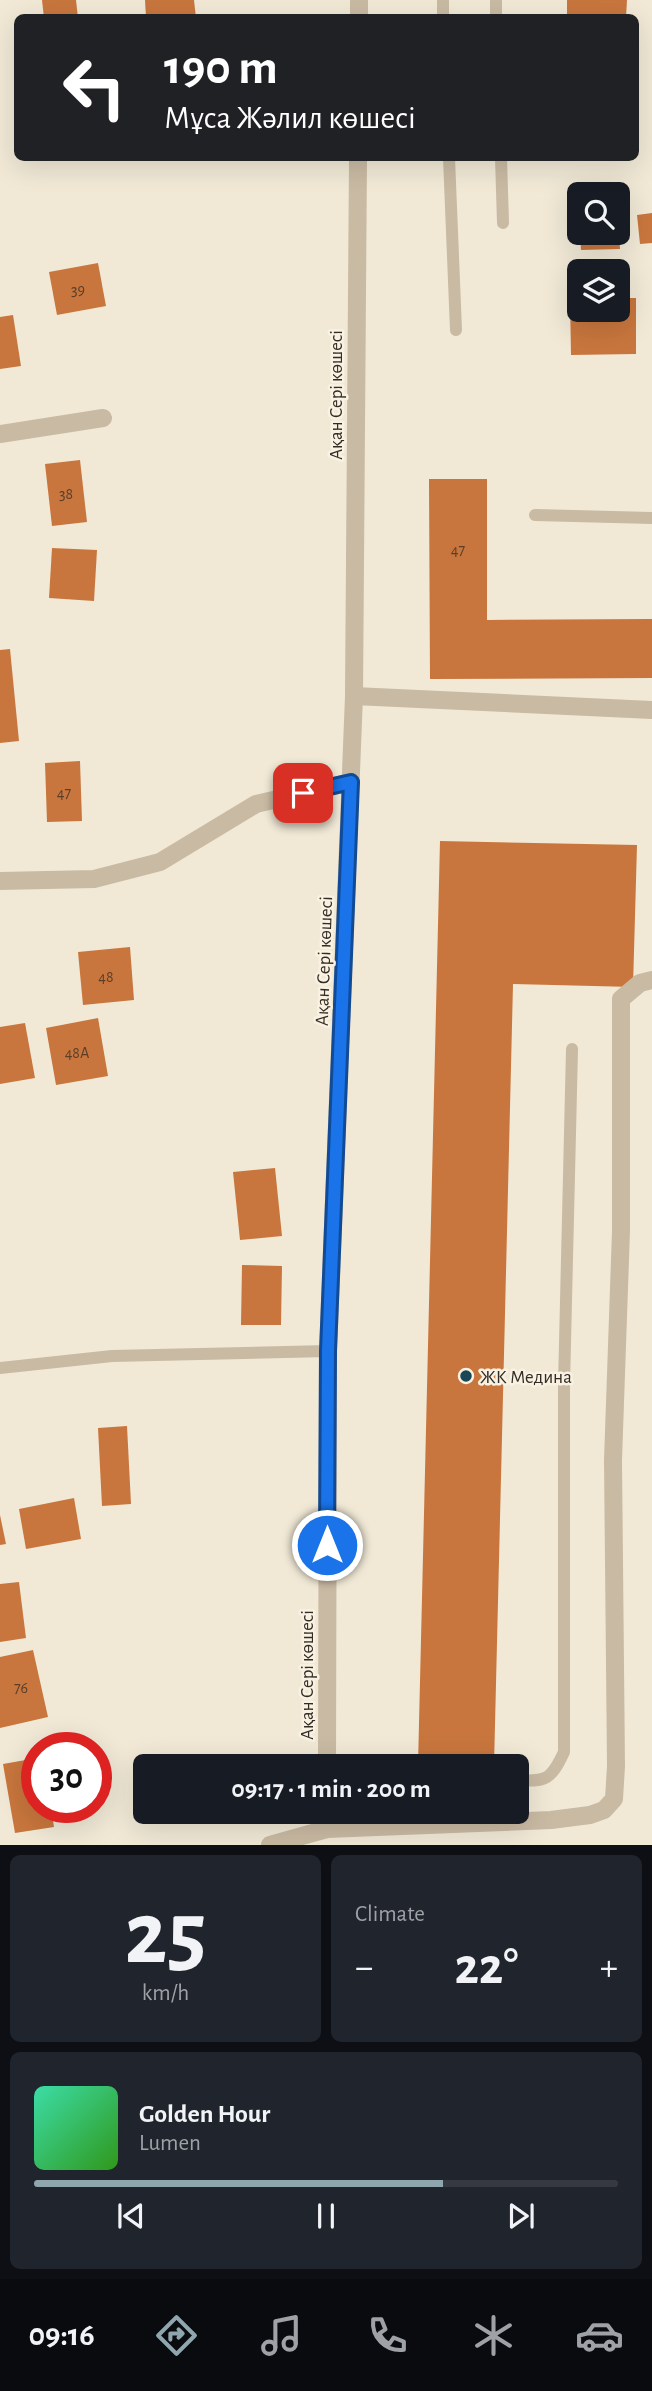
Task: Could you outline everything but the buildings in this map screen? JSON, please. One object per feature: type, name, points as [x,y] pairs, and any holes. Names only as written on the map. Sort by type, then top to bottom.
[{"type":"street","name":"Ақан Сері көшесі","points":[[327,1754],[328,1351],[354,696],[358,161]]},
{"type":"street","points":[[0,434],[103,418]]},
{"type":"street","points":[[354,696],[652,710]]},
{"type":"street","points":[[0,881],[94,879],[160,862],[256,804],[351,782]]},
{"type":"street","points":[[529,1820],[590,1815],[604,1810],[614,1799],[613,1460],[621,1231],[621,999],[640,983],[652,980]]},
{"type":"street","points":[[270,1845],[318,1824]]},
{"type":"lane","points":[[449,161],[456,330]]},
{"type":"lane","points":[[501,161],[503,223]]},
{"type":"lane","points":[[536,515],[652,518]]},
{"type":"lane","points":[[529,1781],[539,1782],[556,1770],[564,1752],[564,1385],[572,1049]]},
{"type":"lane","points":[[0,1368],[112,1356],[328,1351]]},
{"type":"place","name":"ЖК Медина","points":[[466,1376]]},
{"type":"route","points":[[303,793],[351,782],[328,1351],[327,1545]]}]
